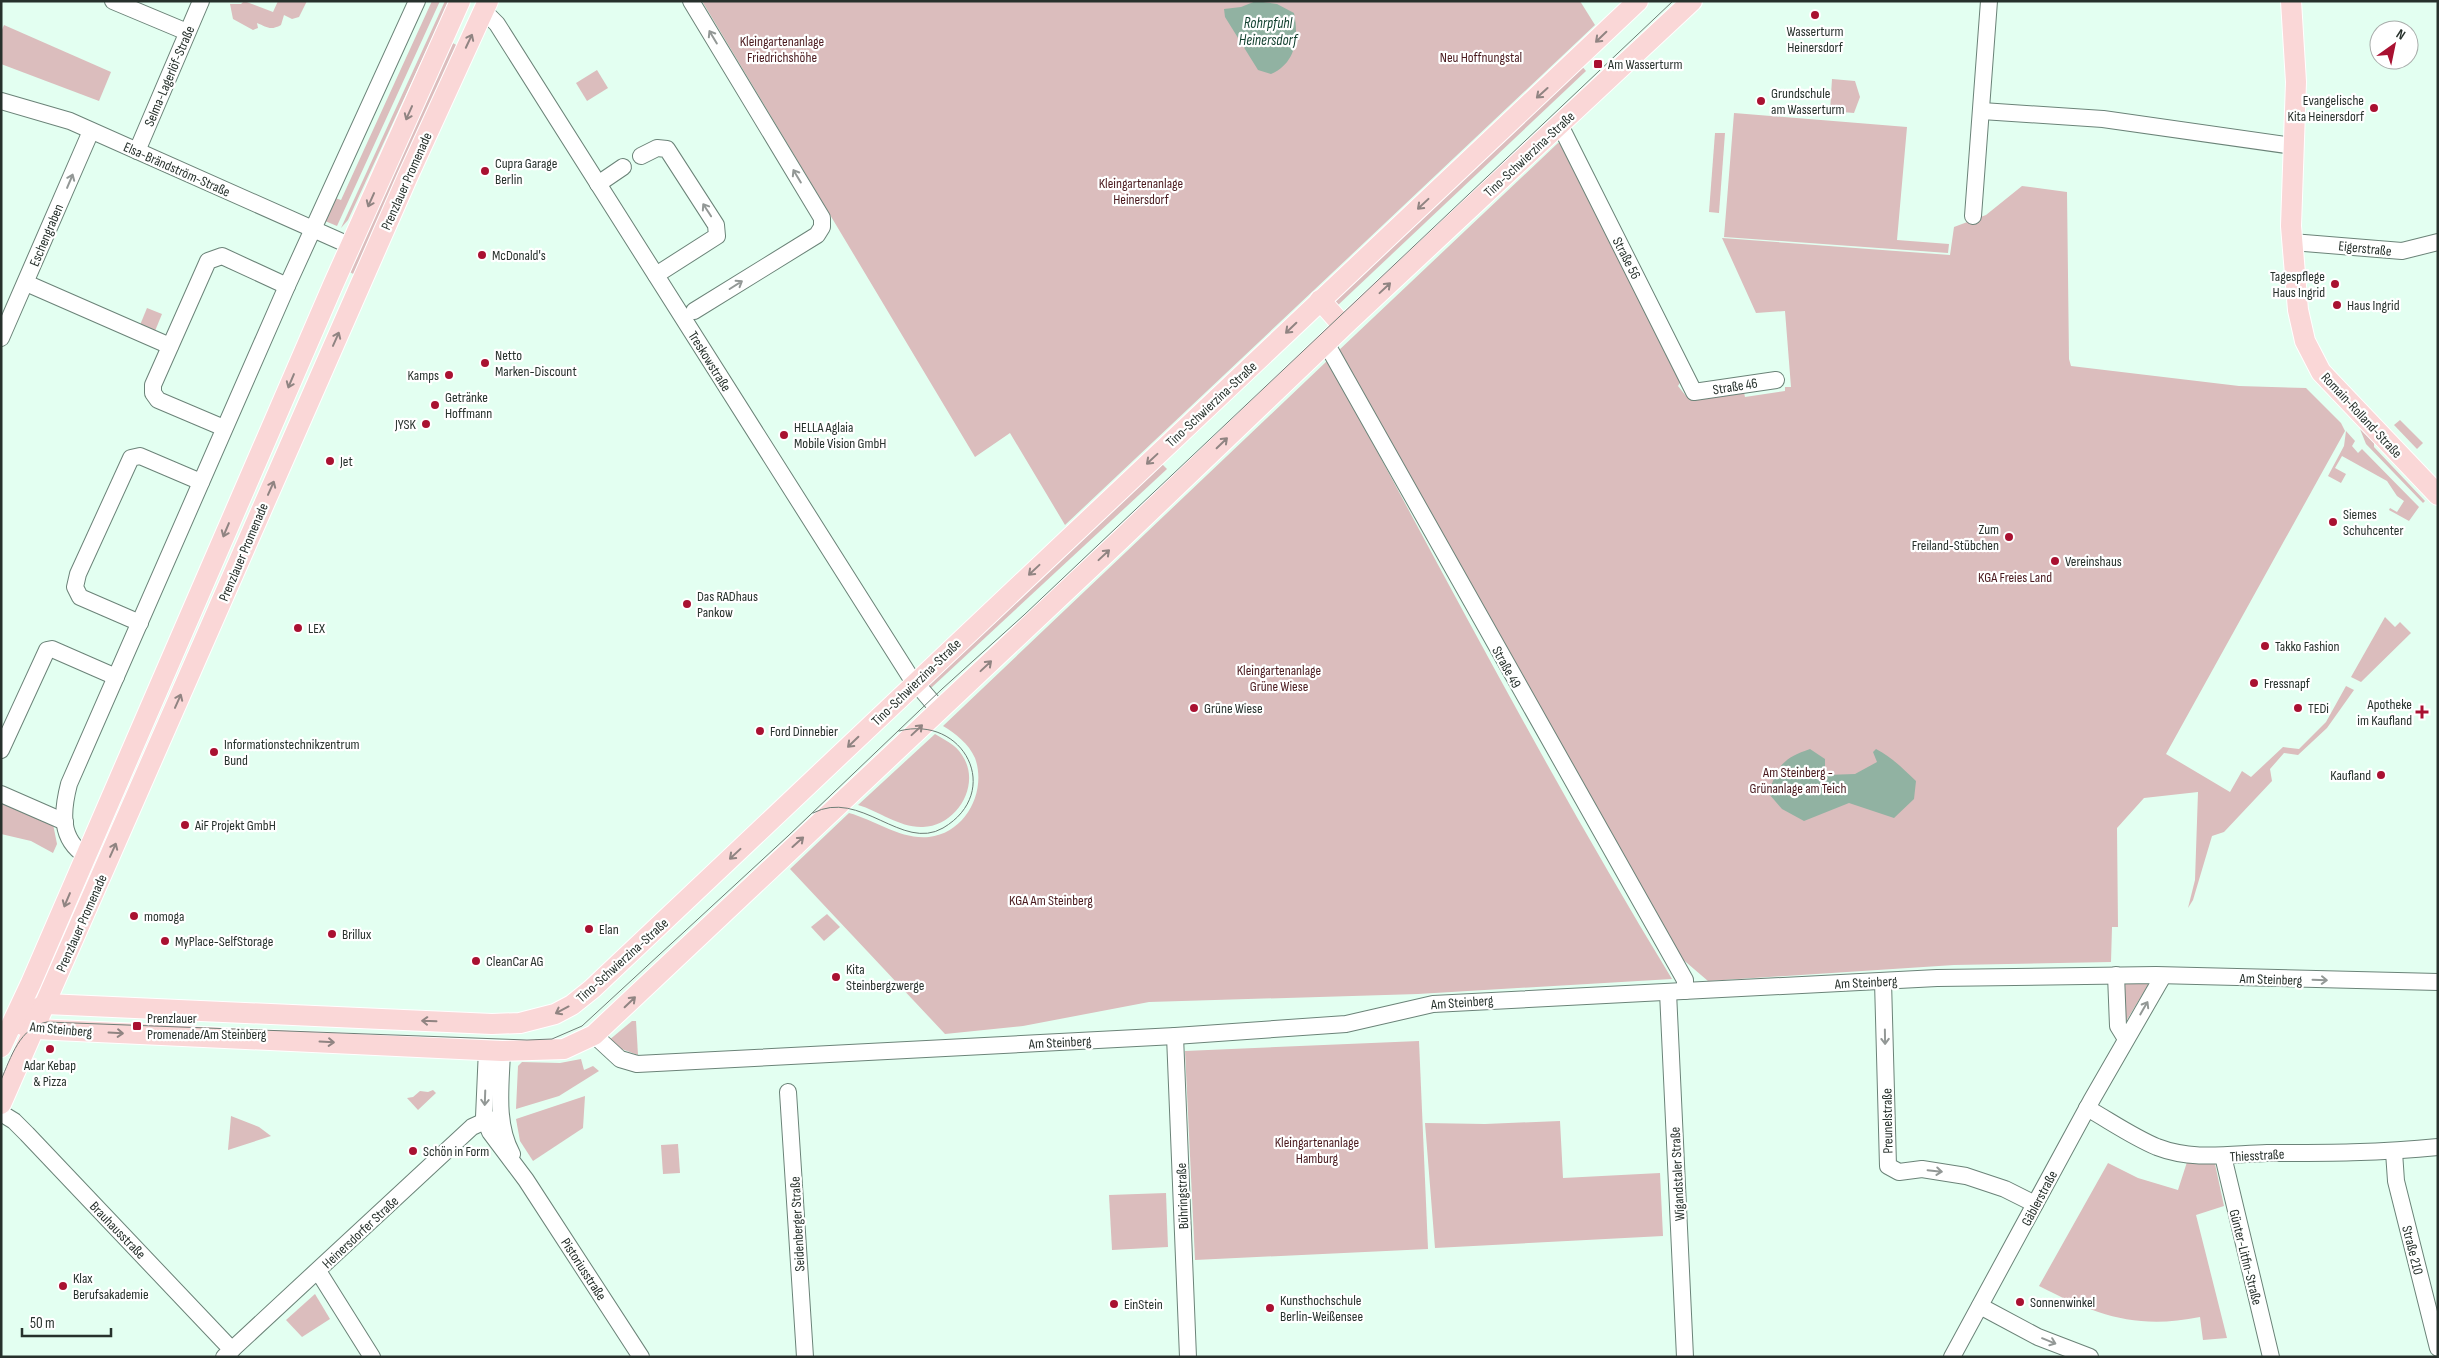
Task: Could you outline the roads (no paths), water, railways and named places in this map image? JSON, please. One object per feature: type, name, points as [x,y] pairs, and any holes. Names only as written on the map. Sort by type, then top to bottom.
[{"type":"main road","name":"Prenzlauer Promenade","points":[[1,1047],[8,1022],[86,856],[351,246],[460,1]]},
{"type":"main road","name":"Tino-Schwierzina-Straße","points":[[493,1041],[520,1023],[539,1020],[555,1014],[584,996],[779,814],[914,683],[1638,1]]},
{"type":"main road","name":"Tino-Schwierzina-Straße","points":[[594,1035],[1343,326],[1692,1]]},
{"type":"main road","name":"Romain-Rolland-Straße","points":[[2291,1],[2296,82],[2292,242],[2301,327],[2316,365],[2438,495]]},
{"type":"main road","name":"Prenzlauer Promenade","points":[[1,1104],[36,1029],[152,759],[408,176],[486,6]]},
{"type":"main road","points":[[1320,300],[1343,326]]},
{"type":"main road","points":[[131,750],[152,759]]},
{"type":"main road","name":"Am Steinberg","points":[[8,1022],[46,1004],[493,1041],[564,1050],[594,1035]]},
{"type":"main road","name":"Am Steinberg","points":[[8,1022],[36,1029],[493,1041]]},
{"type":"street","points":[[113,1],[187,32]]},
{"type":"street","name":"Selma-Lagerlöf-Straße","points":[[137,151],[201,1]]},
{"type":"street","name":"Prenzlauer Promenade","points":[[86,856],[74,848],[64,822],[64,804],[69,784],[224,428],[417,1]]},
{"type":"street","points":[[691,1],[822,218],[822,227],[817,235],[694,310]]},
{"type":"street","points":[[1973,216],[1989,1]]},
{"type":"street","name":"Treskowstraße","points":[[486,6],[794,496],[914,683],[939,710]]},
{"type":"street","name":"Elsa-Brändström-Straße","points":[[1,101],[70,121],[351,246]]},
{"type":"street","points":[[1982,111],[2102,119],[2294,146]]},
{"type":"street","name":"Straße 56","points":[[1558,126],[1564,133],[1694,392]]},
{"type":"street","name":"Eschengraben","points":[[1,338],[91,131]]},
{"type":"street","points":[[641,156],[657,148],[667,149],[716,224],[717,236],[656,275]]},
{"type":"street","points":[[598,184],[623,167]]},
{"type":"street","name":"Eigerstraße","points":[[2292,242],[2402,251],[2438,242]]},
{"type":"street","points":[[224,428],[158,400],[153,393],[153,385],[208,261],[222,256],[288,286]]},
{"type":"street","points":[[26,283],[170,346]]},
{"type":"street","name":"Straße 49","points":[[1326,344],[1685,980],[1685,991]]},
{"type":"street","name":"Straße 46","points":[[1694,392],[1776,380]]},
{"type":"street","points":[[140,624],[80,597],[75,587],[78,574],[131,458],[140,456],[201,482]]},
{"type":"street","points":[[1,750],[47,650],[52,649],[116,677]]},
{"type":"street","points":[[1,794],[64,822]]},
{"type":"street","points":[[2116,975],[2118,1026],[2126,1040]]},
{"type":"street","name":"Am Steinberg","points":[[594,1035],[620,1059],[637,1064],[1175,1036],[1346,1024],[1433,1004],[1884,981],[2116,975],[2438,982]]},
{"type":"street","name":"Gäblerstraße","points":[[1952,1357],[2087,1108],[2163,976]]},
{"type":"street","name":"Preunelstraße","points":[[1884,981],[1888,1166],[1898,1172],[1922,1169],[1966,1176],[2005,1189],[2035,1204]]},
{"type":"street","name":"Wigandstaler Straße","points":[[1668,992],[1685,1357]]},
{"type":"street","name":"Bühringstraße","points":[[1175,1036],[1188,1357]]},
{"type":"street","name":"Pistoriusstraße","points":[[493,1041],[493,1120],[526,1180],[641,1357]]},
{"type":"street","name":"Seidenberger Straße","points":[[788,1092],[805,1357]]},
{"type":"street","name":"Thiesstraße","points":[[2087,1108],[2158,1147],[2192,1155],[2394,1152],[2438,1147]]},
{"type":"street","name":"Brauhausstraße","points":[[1,1114],[14,1121],[27,1134],[228,1353]]},
{"type":"street","name":"Heinersdorfer Straße","points":[[228,1353],[472,1127],[493,1120]]},
{"type":"street","name":"Straße 210","points":[[2394,1152],[2396,1181],[2438,1348]]},
{"type":"street","name":"Günter-Litfin-Straße","points":[[2224,1156],[2266,1356]]},
{"type":"street","points":[[318,1271],[372,1357]]},
{"type":"street","points":[[1980,1306],[2038,1337],[2090,1357]]},
{"type":"water","name":"Rohrpfuhl Heinersdorf","points":[[1256,1],[1277,4],[1294,13],[1296,40],[1294,49],[1286,63],[1271,74],[1258,70],[1225,17],[1224,9],[1241,7]]},
{"type":"water","points":[[1810,749],[1825,759],[1825,775],[1855,774],[1877,762],[1873,752],[1876,749],[1916,781],[1914,799],[1894,818],[1849,803],[1804,821],[1782,809],[1769,794],[1778,770],[1782,765],[1793,756]]},
{"type":"tram line","points":[[1,1080],[23,1036],[38,1025],[47,1022],[527,1040],[552,1039],[582,1026],[788,836],[942,689],[1024,615],[1673,1]]},
{"type":"tram line","points":[[813,813],[830,807],[847,808],[912,832],[928,833],[943,828],[961,813],[971,795],[973,777],[968,760],[958,745],[942,734],[922,729],[899,731]]},
{"type":"place","name":"Wasserturm Heinersdorf","points":[[1815,15]]},
{"type":"place","name":"Am Wasserturm","points":[[1598,64]]},
{"type":"place","name":"Grundschule am Wasserturm","points":[[1761,101]]},
{"type":"place","name":"Evangelische Kita Heinersdorf","points":[[2374,108]]},
{"type":"place","name":"Cupra Garage Berlin","points":[[485,171]]},
{"type":"place","name":"McDonald's","points":[[482,255]]},
{"type":"place","name":"Tagespflege Haus Ingrid","points":[[2335,284]]},
{"type":"place","name":"Haus Ingrid","points":[[2337,305]]},
{"type":"place","name":"Netto Marken-Discount","points":[[485,363]]},
{"type":"place","name":"Kamps","points":[[449,375]]},
{"type":"place","name":"Getränke Hoffmann","points":[[435,405]]},
{"type":"place","name":"JYSK","points":[[426,424]]},
{"type":"place","name":"HELLA Aglaia Mobile Vision GmbH","points":[[784,435]]},
{"type":"place","name":"Jet","points":[[330,461]]},
{"type":"place","name":"Siemes Schuhcenter","points":[[2333,522]]},
{"type":"place","name":"Zum Freiland-Stübchen","points":[[2009,537]]},
{"type":"place","name":"Vereinshaus","points":[[2055,561]]},
{"type":"place","name":"Das RADhaus Pankow","points":[[687,604]]},
{"type":"place","name":"LEX","points":[[298,628]]},
{"type":"place","name":"Takko Fashion","points":[[2265,646]]},
{"type":"place","name":"Fressnapf","points":[[2254,683]]},
{"type":"place","name":"Grüne Wiese","points":[[1194,708]]},
{"type":"place","name":"TEDi","points":[[2298,708]]},
{"type":"place","name":"Apotheke im Kaufland","points":[[2422,712]]},
{"type":"place","name":"Ford Dinnebier","points":[[760,731]]},
{"type":"place","name":"Informationstechnikzentrum Bund","points":[[214,752]]},
{"type":"place","name":"Kaufland","points":[[2381,775]]},
{"type":"place","name":"AiF Projekt GmbH","points":[[185,825]]},
{"type":"place","name":"momoga","points":[[134,916]]},
{"type":"place","name":"Elan","points":[[589,929]]},
{"type":"place","name":"Brillux","points":[[332,934]]},
{"type":"place","name":"MyPlace-SelfStorage","points":[[165,941]]},
{"type":"place","name":"CleanCar AG","points":[[476,961]]},
{"type":"place","name":"Kita Steinbergzwerge","points":[[836,977]]},
{"type":"place","name":"Prenzlauer Promenade/Am Steinberg","points":[[137,1026]]},
{"type":"place","name":"Adar Kebap & Pizza","points":[[50,1049]]},
{"type":"place","name":"Schön in Form","points":[[413,1151]]},
{"type":"place","name":"Klax Berufsakademie","points":[[63,1286]]},
{"type":"place","name":"Sonnenwinkel","points":[[2020,1302]]},
{"type":"place","name":"EinStein","points":[[1114,1304]]},
{"type":"place","name":"Kunsthochschule Berlin-Weißensee","points":[[1270,1308]]},
{"type":"park label","name":"Kleingartenanlage Friedrichshöhe","points":[[782,49]]},
{"type":"park label","name":"Neu Hoffnungstal","points":[[1481,57]]},
{"type":"park label","name":"Kleingartenanlage Heinersdorf","points":[[1141,192]]},
{"type":"park label","name":"KGA Freies Land","points":[[2015,577]]},
{"type":"park label","name":"Kleingartenanlage Grüne Wiese","points":[[1279,678]]},
{"type":"park label","name":"Am Steinberg - Grünanlage am Teich","points":[[1798,780]]},
{"type":"park label","name":"KGA Am Steinberg","points":[[1051,900]]},
{"type":"park label","name":"Kleingartenanlage Hamburg","points":[[1317,1150]]}]
